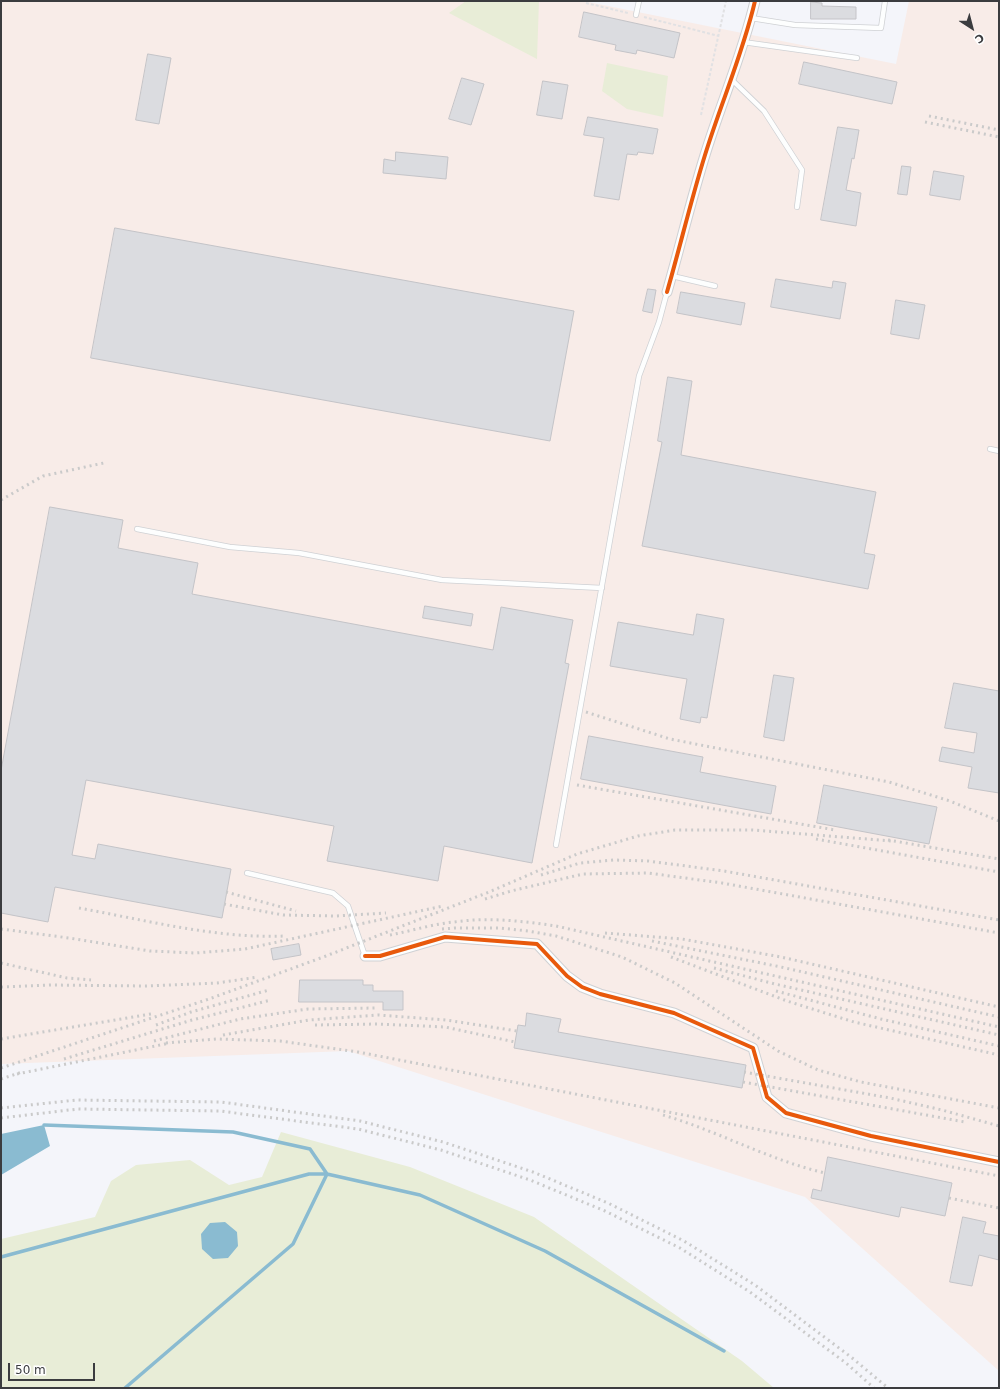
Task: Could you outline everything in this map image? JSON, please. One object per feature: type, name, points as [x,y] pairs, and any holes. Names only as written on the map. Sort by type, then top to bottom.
[{"type":"street","points":[[667,292],[706,154],[751,18],[755,1]]},
{"type":"street","points":[[365,956],[380,956],[445,937],[537,944],[567,976],[582,987],[600,994],[674,1013],[753,1048],[767,1097],[786,1113],[871,1136],[999,1162]]},
{"type":"lane","points":[[636,15],[639,1]]},
{"type":"lane","points":[[751,18],[795,25],[881,28],[885,1]]},
{"type":"lane","points":[[743,42],[857,58]]},
{"type":"lane","points":[[731,79],[764,111],[802,170],[796,207]]},
{"type":"lane","points":[[672,276],[715,286]]},
{"type":"lane","points":[[556,845],[639,376],[659,322],[667,292]]},
{"type":"lane","points":[[990,449],[999,451]]},
{"type":"lane","points":[[137,529],[230,547],[299,553],[442,580],[602,588]]},
{"type":"lane","points":[[247,873],[333,894],[348,906],[365,956]]},
{"type":"path","points":[[701,114],[726,1]]},
{"type":"path","points":[[586,3],[719,36]]},
{"type":"shaded area","points":[[1,1],[583,1],[896,64],[909,1],[999,1],[999,1371],[805,1197],[348,1051],[1,1064]]},
{"type":"green space","points":[[466,1],[539,1],[537,59],[449,13]]},
{"type":"green space","points":[[607,63],[668,76],[663,117],[627,109],[602,91]]},
{"type":"green space","points":[[281,1132],[410,1167],[534,1217],[742,1361],[774,1388],[1,1388],[1,1239],[95,1217],[111,1181],[136,1165],[190,1160],[229,1185],[262,1177]]},
{"type":"water","points":[[44,1125],[50,1146],[1,1175],[1,1134]]},
{"type":"water","points":[[225,1222],[237,1232],[238,1246],[228,1258],[213,1259],[202,1249],[201,1234],[210,1223]]},
{"type":"building","points":[[811,2],[822,3],[822,6],[856,7],[856,19],[811,19]]},
{"type":"building","points":[[584,12],[680,33],[674,58],[637,50],[636,54],[615,50],[616,45],[579,37]]},
{"type":"building","points":[[148,54],[171,58],[159,124],[136,120]]},
{"type":"building","points":[[804,62],[897,82],[892,104],[799,84]]},
{"type":"building","points":[[462,78],[484,84],[471,125],[449,119]]},
{"type":"building","points":[[543,81],[568,85],[562,119],[537,115]]},
{"type":"building","points":[[588,117],[658,129],[653,154],[638,152],[637,155],[627,154],[619,200],[594,196],[604,138],[584,135]]},
{"type":"building","points":[[838,127],[859,130],[854,159],[852,158],[846,190],[861,193],[856,226],[821,220]]},
{"type":"building","points":[[396,152],[448,157],[446,179],[383,173],[384,159],[395,161]]},
{"type":"building","points":[[902,166],[911,167],[907,195],[898,194]]},
{"type":"building","points":[[934,171],[964,176],[960,200],[930,195]]},
{"type":"building","points":[[115,228],[574,311],[550,441],[91,358]]},
{"type":"building","points":[[776,279],[832,288],[833,281],[846,283],[840,319],[771,307]]},
{"type":"building","points":[[648,289],[656,290],[652,313],[643,311]]},
{"type":"building","points":[[681,292],[745,303],[741,325],[677,313]]},
{"type":"building","points":[[896,300],[925,305],[919,339],[891,334]]},
{"type":"building","points":[[668,377],[692,381],[681,455],[876,492],[864,553],[875,555],[868,589],[642,546],[662,442],[658,441]]},
{"type":"building","points":[[50,507],[123,520],[118,548],[198,563],[192,594],[493,650],[501,607],[573,620],[565,663],[569,664],[532,863],[444,846],[438,881],[327,861],[334,826],[86,780],[72,855],[95,859],[98,844],[231,869],[222,918],[55,887],[48,922],[1,913],[1,771]]},
{"type":"building","points":[[425,606],[473,614],[471,626],[423,618]]},
{"type":"building","points":[[697,614],[724,619],[707,718],[701,717],[700,723],[680,719],[687,679],[610,666],[618,622],[693,635]]},
{"type":"building","points":[[774,675],[794,678],[784,741],[764,737]]},
{"type":"building","points":[[954,683],[999,691],[999,793],[968,788],[972,767],[939,761],[942,747],[974,753],[977,733],[945,728]]},
{"type":"building","points":[[589,736],[703,757],[700,772],[776,786],[771,814],[581,779]]},
{"type":"building","points":[[824,785],[937,807],[929,844],[817,823]]},
{"type":"building","points":[[299,944],[301,955],[273,960],[271,949]]},
{"type":"building","points":[[300,980],[363,980],[363,985],[373,985],[373,991],[403,991],[403,1010],[383,1010],[383,1002],[299,1002]]},
{"type":"building","points":[[527,1013],[561,1019],[558,1032],[746,1065],[742,1088],[514,1048],[518,1025],[525,1026]]},
{"type":"building","points":[[828,1157],[952,1183],[945,1216],[901,1207],[899,1217],[811,1198],[813,1189],[821,1191]]},
{"type":"building","points":[[963,1217],[986,1222],[983,1233],[999,1236],[999,1260],[979,1255],[972,1286],[950,1282]]},
{"type":"waterway","points":[[44,1125],[233,1132],[310,1149],[327,1174],[293,1244],[125,1388]]},
{"type":"waterway","points":[[1,1257],[309,1174],[327,1174],[420,1195],[545,1251],[724,1351]]},
{"type":"railway","points":[[929,116],[999,130]]},
{"type":"railway","points":[[925,122],[999,137]]},
{"type":"railway","points":[[1,500],[43,476],[104,463]]},
{"type":"railway","points":[[586,712],[670,739],[889,782],[950,801],[999,821]]},
{"type":"railway","points":[[577,785],[835,830]]},
{"type":"railway","points":[[1,1068],[209,999],[326,956],[489,892],[577,854],[638,836],[675,830],[753,830],[892,841]]},
{"type":"railway","points":[[816,839],[999,872]]},
{"type":"railway","points":[[888,840],[999,859]]},
{"type":"railway","points":[[541,875],[580,863],[614,860],[648,861],[724,871],[999,920]]},
{"type":"railway","points":[[485,899],[511,891],[583,874],[648,873],[722,883],[999,933]]},
{"type":"railway","points":[[226,892],[296,911]]},
{"type":"railway","points":[[224,904],[283,915],[335,916],[386,913]]},
{"type":"railway","points":[[1,929],[150,951],[195,953],[245,949],[443,906]]},
{"type":"railway","points":[[79,908],[208,932],[234,935],[285,936]]},
{"type":"railway","points":[[390,935],[438,924],[480,920],[518,921],[556,926],[999,1027]]},
{"type":"railway","points":[[442,929],[500,928],[528,931],[556,936],[622,957],[675,983],[778,1051],[818,1070],[861,1082],[999,1108]]},
{"type":"railway","points":[[605,933],[682,939],[781,957],[999,1007]]},
{"type":"railway","points":[[652,941],[781,967],[999,1017]]},
{"type":"railway","points":[[671,957],[787,1001],[854,1022],[999,1055]]},
{"type":"railway","points":[[1,963],[67,978],[91,980]]},
{"type":"railway","points":[[714,968],[775,984],[999,1035]]},
{"type":"railway","points":[[1,987],[51,985],[145,986],[217,983],[258,977]]},
{"type":"railway","points":[[156,1025],[191,1012],[269,990]]},
{"type":"railway","points":[[776,991],[881,1019],[999,1046]]},
{"type":"railway","points":[[64,1059],[192,1020],[271,1000]]},
{"type":"railway","points":[[154,1041],[240,1019],[308,1009],[377,1008]]},
{"type":"railway","points":[[1,1039],[151,1014]]},
{"type":"railway","points":[[223,1035],[309,1020],[378,1015],[446,1020],[517,1031]]},
{"type":"railway","points":[[315,1025],[378,1024],[445,1027],[515,1042]]},
{"type":"railway","points":[[166,1043],[216,1039],[280,1041],[358,1052],[999,1176]]},
{"type":"railway","points":[[17,1074],[170,1043]]},
{"type":"railway","points":[[1,1079],[22,1072]]},
{"type":"railway","points":[[744,1072],[890,1098],[942,1110],[999,1126]]},
{"type":"railway","points":[[743,1082],[965,1122]]},
{"type":"railway","points":[[1,1108],[77,1100],[221,1102],[360,1121],[443,1142],[533,1172],[608,1203],[684,1241],[755,1285],[851,1357],[888,1388]]},
{"type":"railway","points":[[1,1118],[78,1109],[220,1111],[358,1129],[441,1150],[530,1180],[605,1211],[680,1248],[750,1292],[846,1363],[874,1388]]},
{"type":"railway","points":[[663,1115],[704,1129],[784,1161],[825,1173]]},
{"type":"railway","points":[[949,1198],[999,1208]]},
{"type":"cycle path","points":[[667,292],[705,155],[738,59],[755,1]]},
{"type":"cycle path","points":[[365,956],[380,956],[445,937],[537,944],[567,976],[582,987],[600,994],[674,1013],[753,1048],[767,1097],[786,1113],[871,1136],[999,1162]]}]
